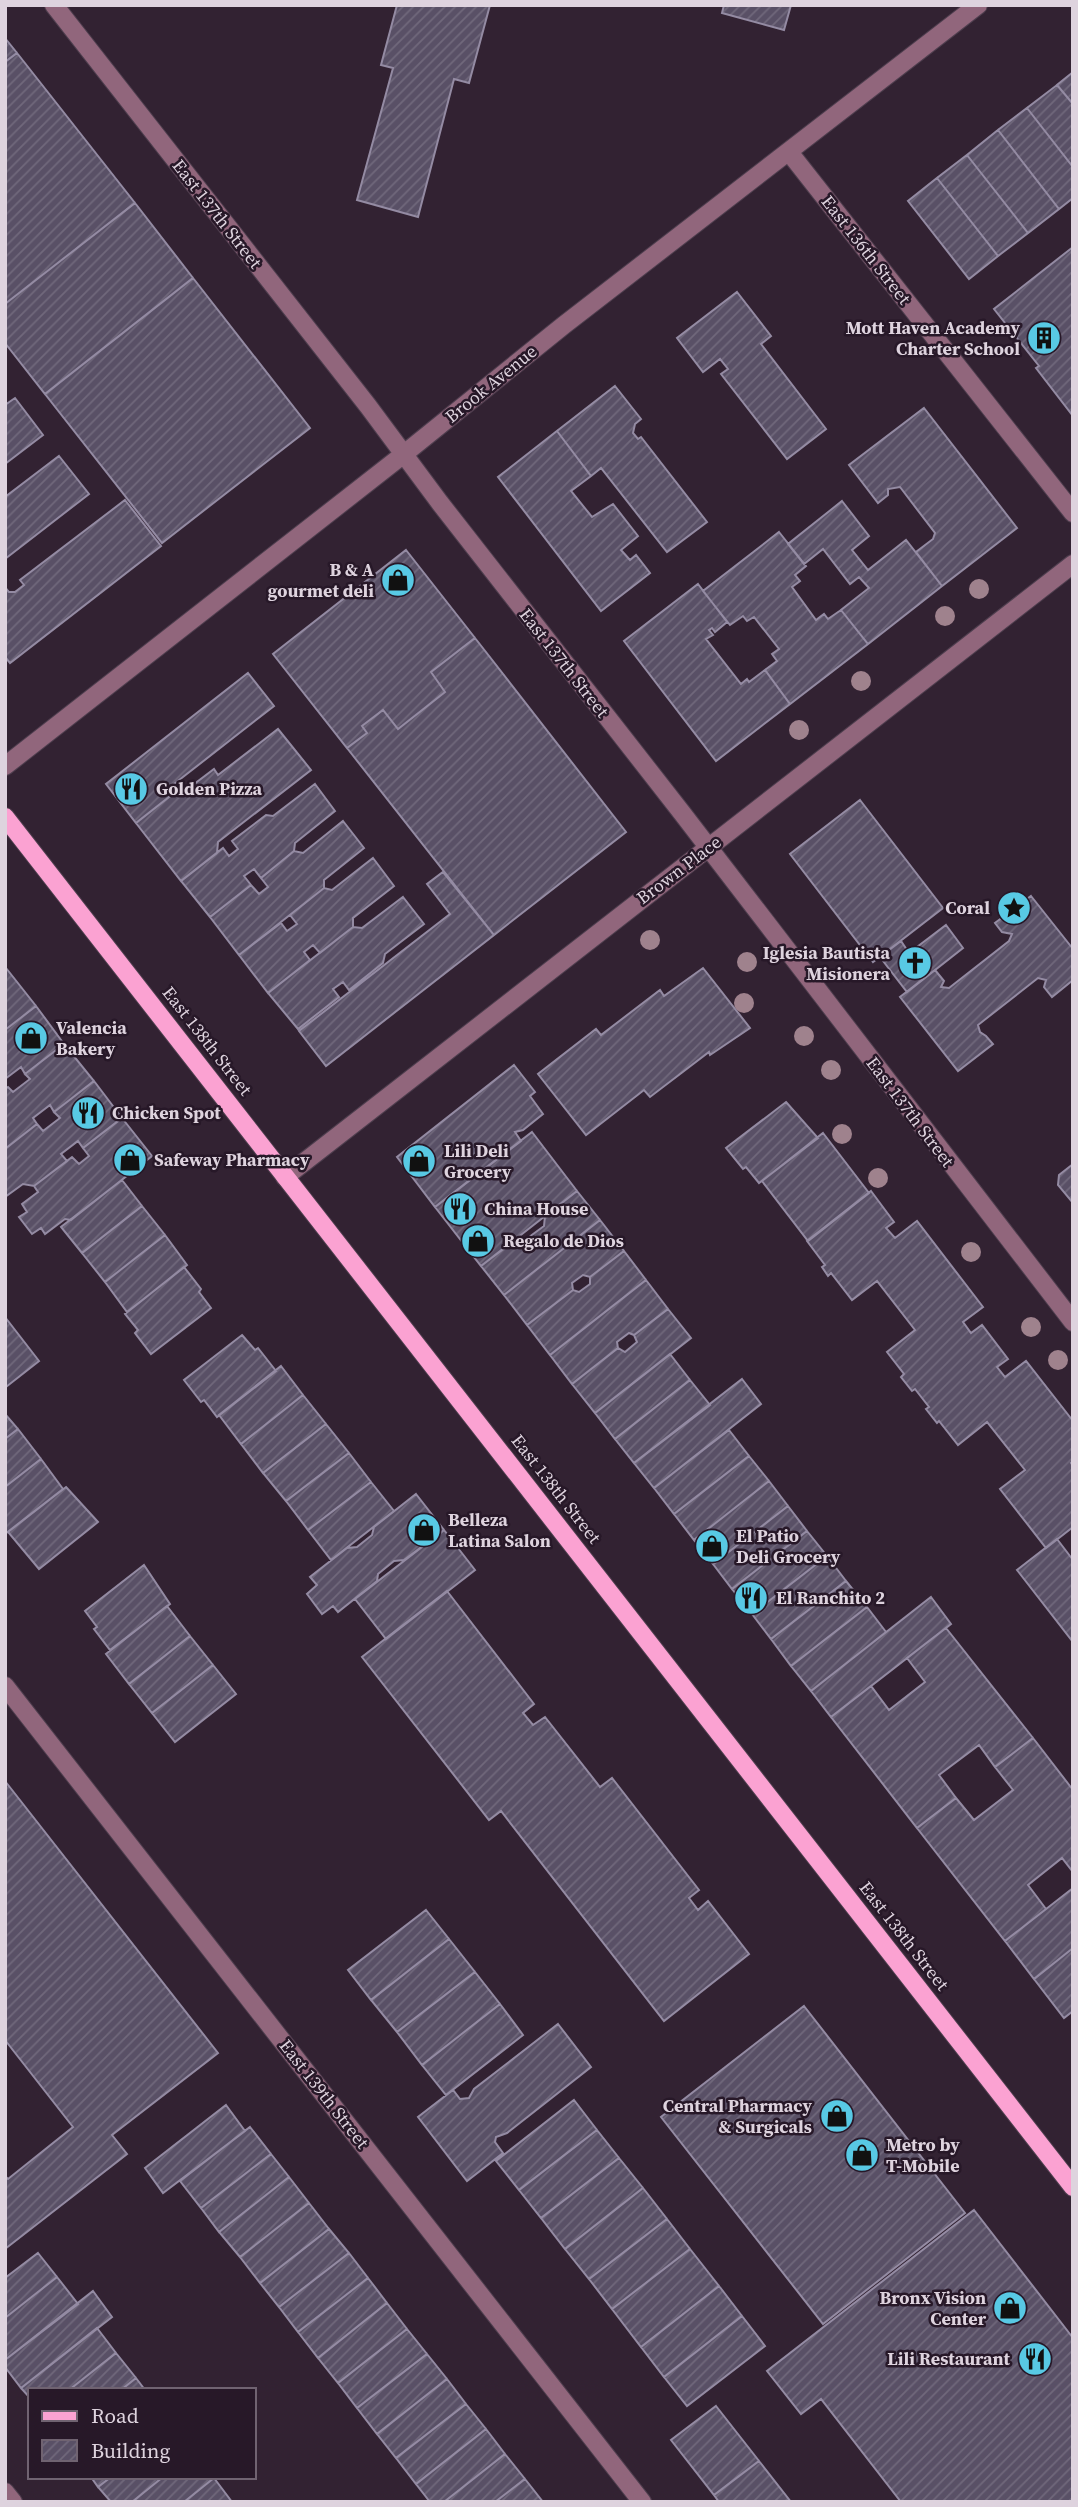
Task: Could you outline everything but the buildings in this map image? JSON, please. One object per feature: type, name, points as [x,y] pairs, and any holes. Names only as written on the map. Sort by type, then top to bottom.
[{"type":"main road","name":"East 138th Street","points":[[5,817],[1073,2187]]},
{"type":"street","name":"East 137th Street","points":[[54,5],[1073,1322]]},
{"type":"street","name":"Brook Avenue","points":[[5,766],[404,454],[564,325],[978,5]]},
{"type":"street","name":"East 136th Street","points":[[789,152],[1073,513]]},
{"type":"street","name":"Brown Place","points":[[285,1177],[1073,564]]},
{"type":"street","name":"East 139th Street","points":[[5,1686],[642,2502]]},
{"type":"street","points":[[5,2492],[13,2502]]},
{"type":"place","name":"Mott Haven Academy Charter School","points":[[1044,338]]},
{"type":"place","name":"B & A gourmet deli","points":[[398,580]]},
{"type":"place","name":"Golden Pizza","points":[[131,789]]},
{"type":"place","name":"Coral","points":[[1014,908]]},
{"type":"place","name":"Iglesia Bautista Misionera","points":[[915,963]]},
{"type":"place","name":"Valencia Bakery","points":[[31,1038]]},
{"type":"place","name":"Chicken Spot","points":[[88,1113]]},
{"type":"place","name":"Safeway Pharmacy","points":[[130,1160]]},
{"type":"place","name":"Lili Deli Grocery","points":[[419,1161]]},
{"type":"place","name":"China House","points":[[460,1209]]},
{"type":"place","name":"Regalo de Dios","points":[[478,1241]]},
{"type":"place","name":"Belleza Latina Salon","points":[[424,1530]]},
{"type":"place","name":"El Patio Deli Grocery","points":[[712,1546]]},
{"type":"place","name":"El Ranchito 2","points":[[751,1598]]},
{"type":"place","name":"Central Pharmacy & Surgicals","points":[[837,2116]]},
{"type":"place","name":"Metro by T-Mobile","points":[[862,2155]]},
{"type":"place","name":"Bronx Vision Center","points":[[1010,2308]]},
{"type":"place","name":"Lili Restaurant","points":[[1035,2359]]}]
